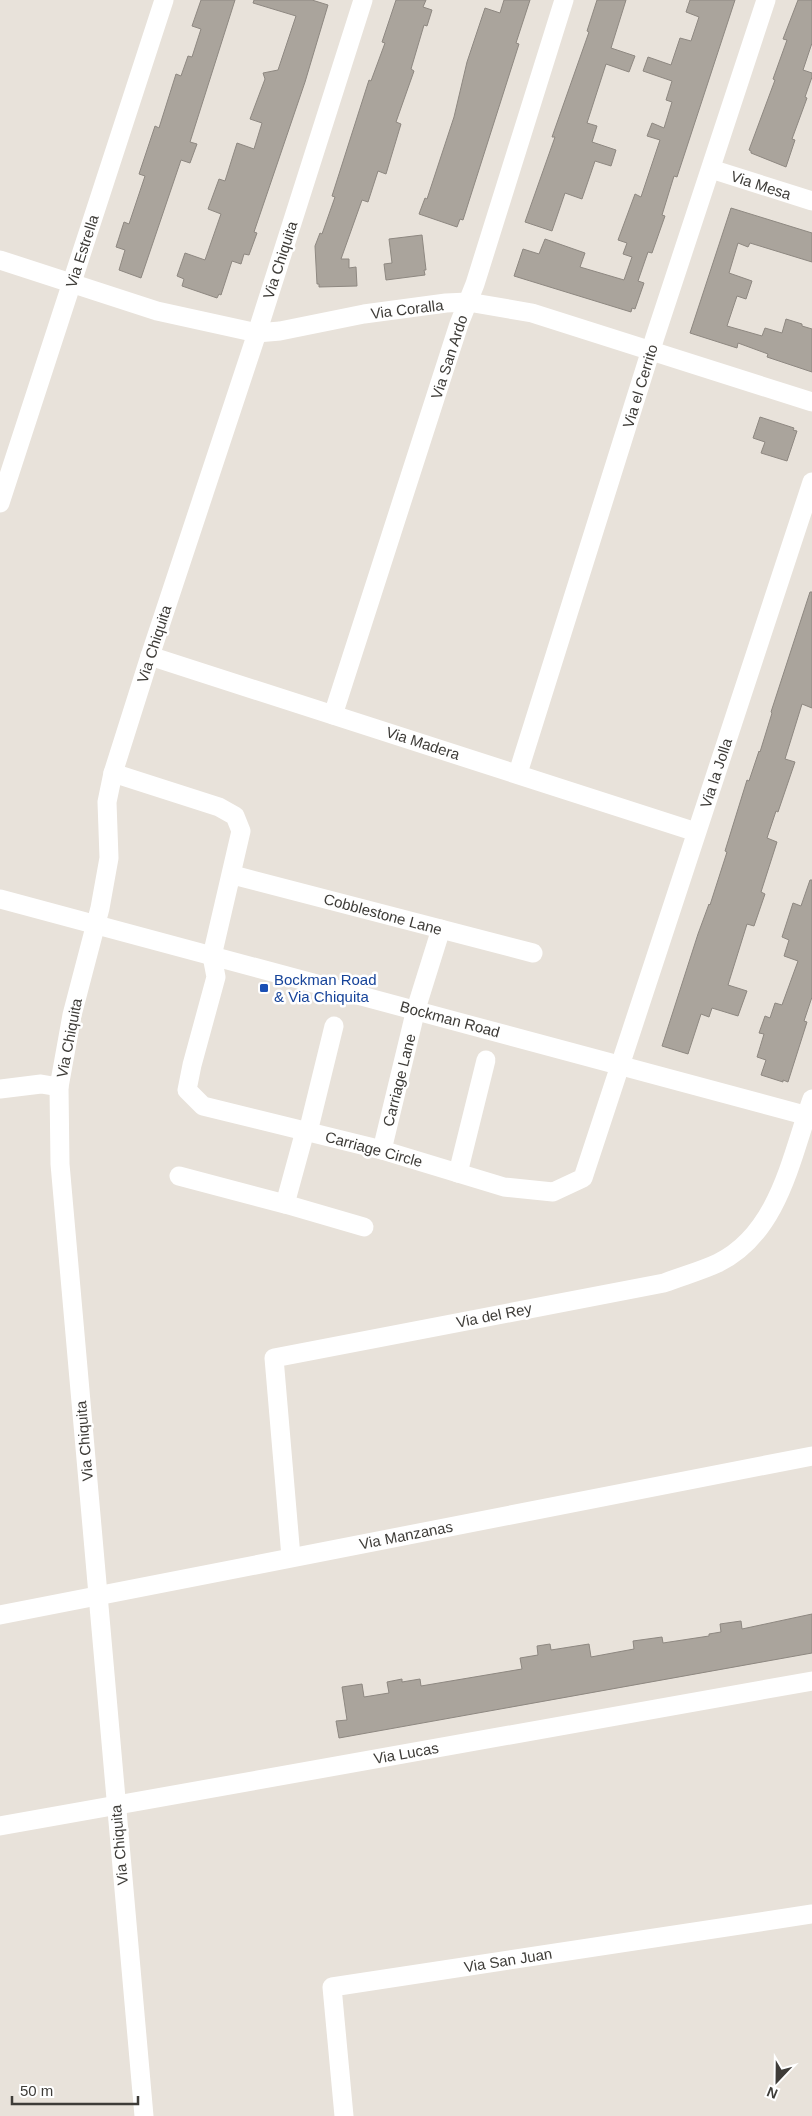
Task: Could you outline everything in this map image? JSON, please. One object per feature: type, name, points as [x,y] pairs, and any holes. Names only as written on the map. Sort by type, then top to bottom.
[{"type":"street","name":"Via Estrella","points":[[0,503],[164,0]]},
{"type":"street","name":"Via Chiquita","points":[[144,2116],[60,1164],[59,1087],[72,1016],[96,925],[109,858],[108,802],[113,773],[257,333],[363,0]]},
{"type":"street","name":"Via San Ardo","points":[[333,714],[468,302],[564,0]]},
{"type":"street","name":"Via el Cerrito","points":[[518,773],[651,350],[766,0]]},
{"type":"street","name":"Via Mesa","points":[[711,168],[812,201]]},
{"type":"street","name":"Via Coralla","points":[[0,260],[157,310],[257,333],[280,331],[364,314],[446,303],[468,302],[532,313],[812,402]]},
{"type":"street","name":"Via la Jolla","points":[[621,1065],[812,482]]},
{"type":"street","name":"Via Madera","points":[[150,656],[518,773],[696,832]]},
{"type":"street","points":[[113,773],[219,808],[235,816],[242,831],[212,956]]},
{"type":"street","name":"Cobblestone Lane","points":[[232,875],[533,953]]},
{"type":"street","name":"Bockman Road","points":[[0,899],[621,1065],[810,1110]]},
{"type":"street","name":"Carriage Lane","points":[[382,1150],[416,1009],[441,929]]},
{"type":"street","name":"Carriage Circle","points":[[212,956],[216,977],[187,1090],[203,1106],[382,1150],[504,1187],[553,1192],[583,1178],[621,1065]]},
{"type":"street","points":[[285,1204],[334,1026]]},
{"type":"street","points":[[458,1173],[486,1060]]},
{"type":"street","points":[[0,1089],[41,1084],[59,1087]]},
{"type":"street","name":"Via del Rey","points":[[291,1557],[274,1358],[664,1283],[719,1262],[744,1244],[768,1217],[790,1168],[810,1110]]},
{"type":"street","points":[[178,1176],[364,1227]]},
{"type":"street","name":"Via Manzanas","points":[[0,1615],[812,1456]]},
{"type":"street","name":"Via Lucas","points":[[0,1826],[812,1681]]},
{"type":"street","name":"Via San Juan","points":[[344,2116],[332,1987],[812,1914]]},
{"type":"building","points":[[201,0],[235,0],[190,142],[197,144],[190,163],[181,160],[141,278],[119,270],[125,250],[116,247],[124,222],[129,224],[145,176],[139,174],[155,126],[159,128],[176,74],[181,76],[188,56],[192,57],[201,29],[192,26]]},
{"type":"building","points":[[254,0],[312,0],[328,5],[305,82],[254,232],[257,233],[249,255],[244,254],[241,264],[232,261],[221,295],[219,294],[217,298],[182,286],[184,279],[177,276],[185,253],[205,260],[221,214],[208,209],[219,179],[225,181],[237,143],[254,149],[262,123],[250,119],[265,79],[263,73],[278,70],[296,16],[253,3]]},
{"type":"building","points":[[396,0],[426,0],[423,7],[432,10],[427,26],[424,25],[411,69],[414,71],[396,122],[401,124],[386,174],[378,171],[368,202],[362,200],[341,259],[349,259],[349,268],[356,267],[357,286],[319,287],[319,284],[317,284],[315,246],[320,233],[322,234],[335,197],[332,196],[369,80],[371,81],[385,43],[382,42]]},
{"type":"building","points":[[504,0],[530,0],[516,43],[519,44],[463,220],[460,219],[457,227],[419,214],[425,198],[427,199],[454,117],[467,62],[485,8],[500,13]]},
{"type":"building","points":[[597,0],[626,0],[611,48],[635,56],[629,72],[606,64],[587,123],[597,126],[592,142],[616,150],[611,166],[595,161],[582,199],[565,193],[552,231],[525,222],[555,137],[552,137],[589,32],[587,31]]},
{"type":"building","points":[[690,0],[735,0],[677,177],[674,176],[662,215],[665,216],[652,253],[648,252],[638,281],[644,283],[635,309],[632,308],[631,312],[514,276],[523,249],[539,254],[545,239],[585,253],[580,267],[624,280],[632,257],[623,254],[627,243],[618,240],[635,194],[641,197],[660,140],[647,136],[652,123],[664,128],[672,102],[666,100],[672,81],[643,71],[648,57],[671,65],[680,38],[691,41],[699,17],[686,12]]},
{"type":"building","points":[[798,0],[812,0],[812,43],[803,70],[812,73],[812,77],[805,97],[807,98],[792,139],[795,140],[786,167],[751,153],[749,150],[775,80],[773,79],[787,40],[783,39]]},
{"type":"building","points":[[731,208],[812,233],[812,262],[750,243],[748,247],[738,243],[729,273],[752,281],[746,299],[737,296],[727,326],[762,336],[765,328],[782,333],[786,319],[812,329],[812,372],[767,357],[768,354],[738,343],[737,348],[690,333]]},
{"type":"building","points":[[422,235],[425,275],[386,280],[384,264],[392,263],[389,239]]},
{"type":"building","points":[[760,417],[794,428],[793,430],[797,431],[787,461],[761,453],[765,442],[753,438]]},
{"type":"building","points":[[810,592],[812,592],[812,708],[802,704],[785,759],[795,762],[767,838],[777,842],[761,892],[765,894],[754,926],[747,924],[728,985],[747,991],[738,1016],[712,1008],[709,1017],[701,1014],[688,1054],[662,1046],[727,852],[725,851],[747,780],[749,781],[760,752]]},
{"type":"building","points":[[810,880],[812,880],[812,997],[804,1021],[807,1022],[788,1082],[783,1080],[783,1082],[761,1075],[766,1060],[757,1057],[764,1034],[759,1033],[765,1016],[770,1018],[775,1003],[782,1005],[798,961],[784,956],[789,940],[782,937],[793,903],[801,906]]},
{"type":"building","points":[[812,1614],[812,1653],[339,1738],[336,1721],[347,1720],[342,1687],[362,1684],[364,1697],[389,1693],[387,1682],[402,1679],[402,1682],[420,1679],[421,1686],[522,1669],[520,1658],[538,1655],[537,1646],[550,1644],[551,1650],[589,1644],[591,1657],[634,1649],[633,1641],[662,1637],[663,1643],[709,1636],[709,1634],[721,1632],[720,1624],[741,1621],[742,1629]]},
{"type":"place","name":"Bockman Road & Via Chiquita","points":[[264,988]]}]
